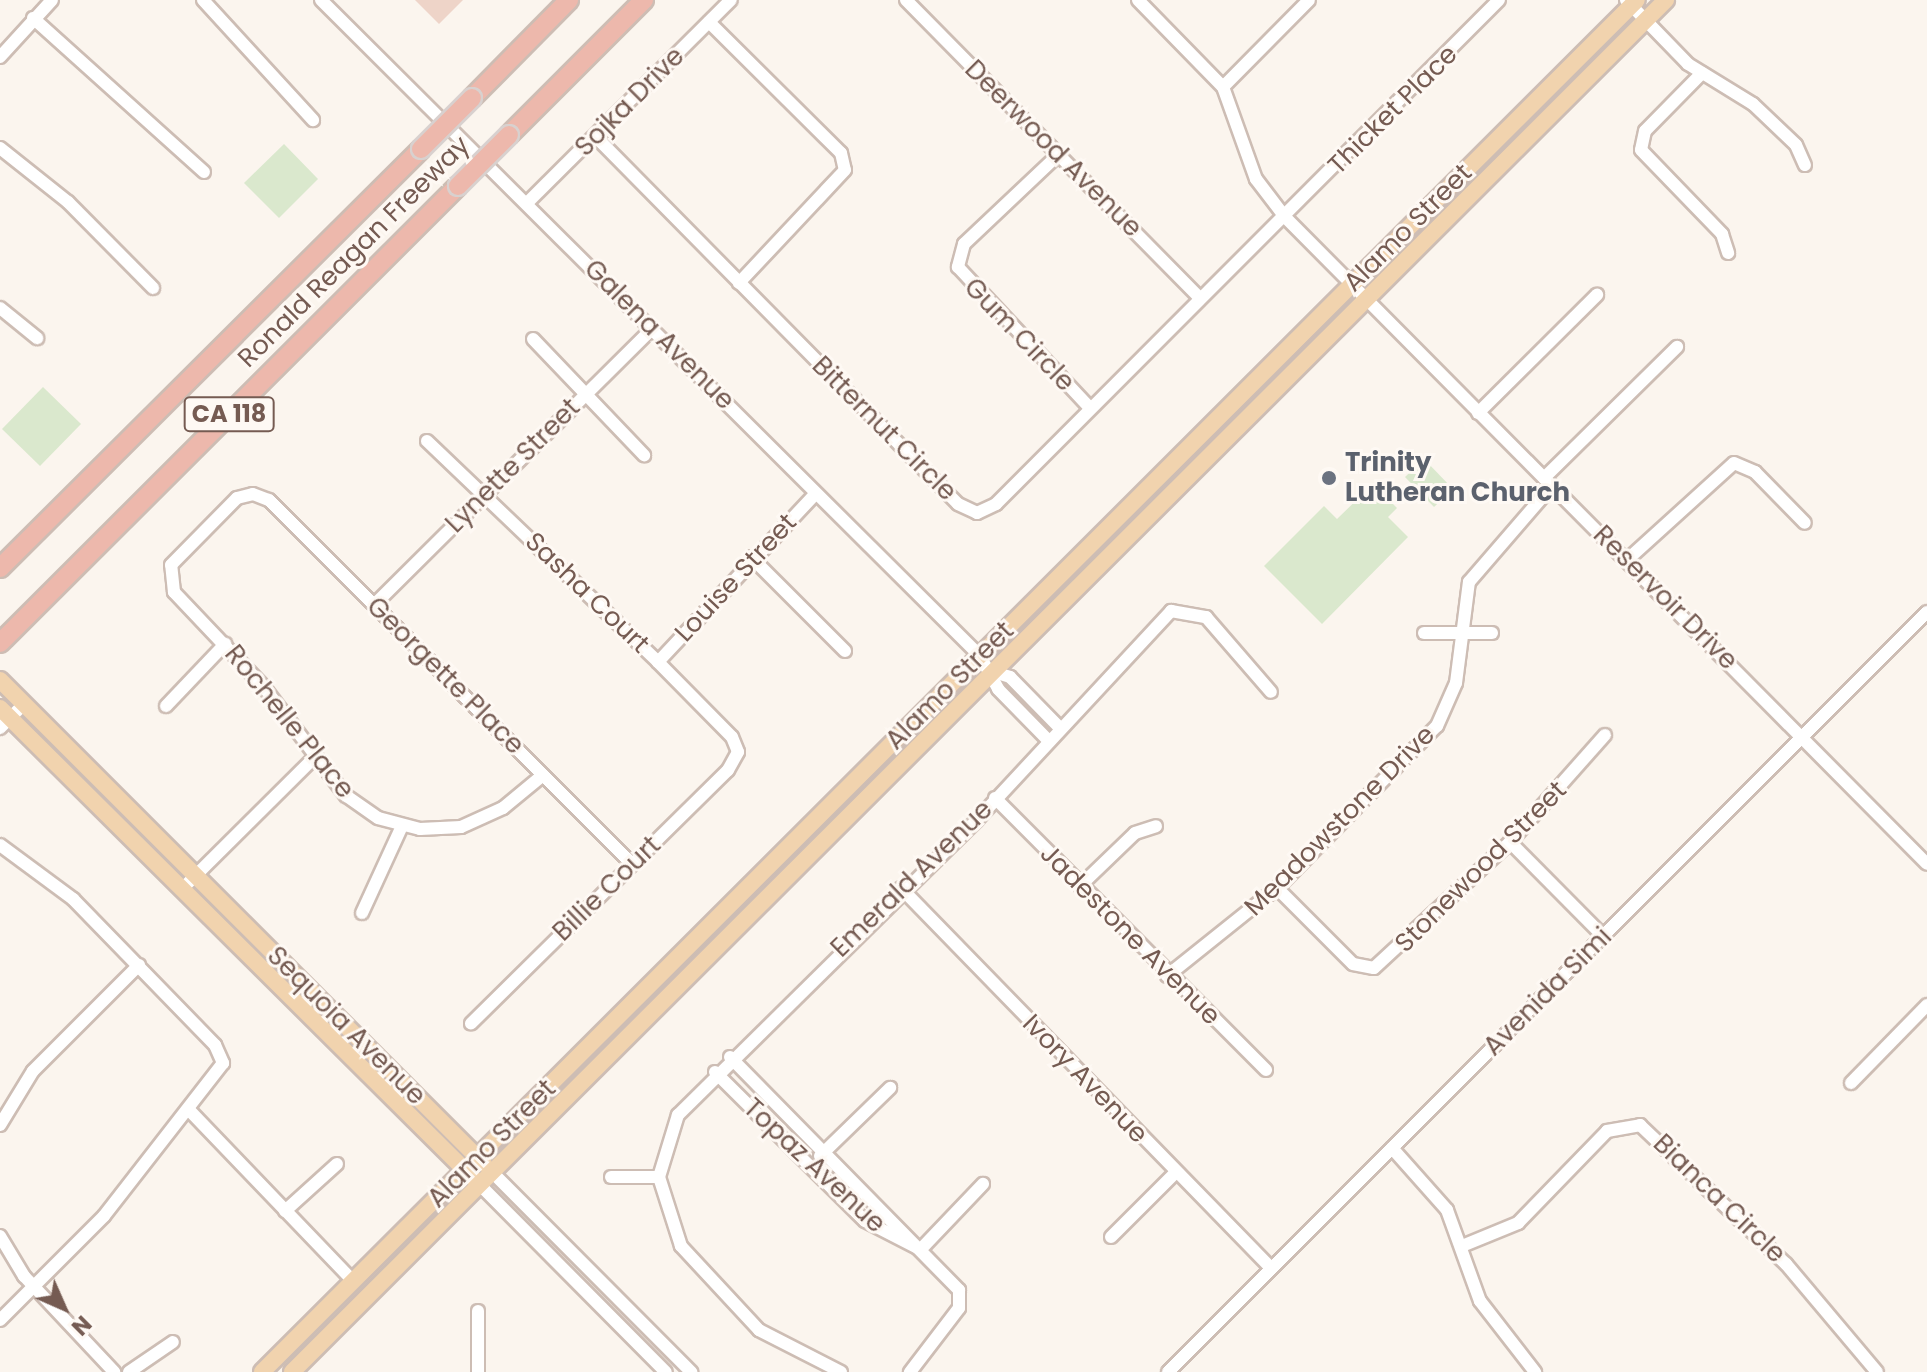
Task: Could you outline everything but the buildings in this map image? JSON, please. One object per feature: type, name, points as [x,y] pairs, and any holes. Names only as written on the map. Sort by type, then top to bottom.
[{"type":"highway","name":"Ronald Reagan Freeway","points":[[0,568],[569,0]]},
{"type":"highway","name":"Ronald Reagan Freeway","points":[[0,643],[644,0]]},
{"type":"main road","name":"Alamo Street","points":[[292,1372],[1666,0]]},
{"type":"main road","name":"Alamo Street","points":[[262,1372],[1631,2]]},
{"type":"main road","name":"Sequoia Avenue","points":[[0,680],[479,1184]]},
{"type":"main road","name":"Sequoia Avenue","points":[[3,718],[189,882],[491,1171]]},
{"type":"street","points":[[0,57],[52,0]]},
{"type":"street","points":[[203,0],[313,120]]},
{"type":"street","name":"Galena Avenue","points":[[321,0],[528,202],[815,494],[980,656],[994,672],[998,689],[1048,740]]},
{"type":"street","name":"Sojka Drive","points":[[528,202],[731,0]]},
{"type":"street","name":"Deerwood Avenue","points":[[906,0],[1200,298]]},
{"type":"street","name":"Reservoir Drive","points":[[1138,0],[1223,87],[1256,179],[1285,217],[1927,864]]},
{"type":"street","points":[[1223,87],[1309,0]]},
{"type":"street","name":"Thicket Place","points":[[1285,217],[1499,0]]},
{"type":"street","points":[[1631,2],[1645,21],[1702,73],[1753,104],[1796,145],[1805,165]]},
{"type":"street","points":[[33,18],[204,172]]},
{"type":"street","points":[[709,22],[841,153],[845,170],[739,283]]},
{"type":"street","points":[[1702,73],[1642,140],[1643,157],[1722,234],[1728,253]]},
{"type":"street","name":"Bitternut Circle","points":[[596,137],[966,510],[996,504],[1200,298],[1285,217]]},
{"type":"street","points":[[0,148],[68,202],[153,288]]},
{"type":"street","name":"Gum Circle","points":[[1057,156],[964,244],[958,267],[1090,408]]},
{"type":"street","points":[[1478,413],[1597,295]]},
{"type":"street","points":[[0,308],[37,338]]},
{"type":"street","name":"Lynette Street","points":[[374,605],[484,492],[653,328]]},
{"type":"street","points":[[533,339],[644,455]]},
{"type":"street","name":"Meadowstone Drive","points":[[1167,976],[1277,888],[1437,726],[1456,683],[1458,632],[1478,565],[1548,482],[1677,347]]},
{"type":"street","name":"Sasha Court","points":[[427,441],[484,492],[658,662],[732,737],[738,752]]},
{"type":"street","points":[[1627,560],[1734,463],[1755,472],[1805,523]]},
{"type":"street","name":"Georgette Place","points":[[253,494],[374,605],[632,864]]},
{"type":"street","name":"Rochelle Place","points":[[253,494],[237,498],[167,574],[174,592],[225,644],[313,759],[359,806],[402,826],[439,830],[477,821],[543,775]]},
{"type":"street","name":"Louise Street","points":[[658,662],[751,557],[815,494]]},
{"type":"street","points":[[751,557],[845,651]]},
{"type":"street","name":"Emerald Avenue","points":[[659,1177],[678,1115],[715,1072],[995,798],[1164,616],[1195,610],[1271,692]]},
{"type":"street","name":"Avenida Simi","points":[[1168,1372],[1927,612]]},
{"type":"street","points":[[1424,633],[1492,633]]},
{"type":"street","points":[[166,706],[225,644]]},
{"type":"street","name":"Galena Avenue","points":[[994,672],[1010,677],[1060,728]]},
{"type":"street","points":[[3,718],[24,704]]},
{"type":"street","name":"Stonewood Street","points":[[1277,888],[1353,964],[1374,968],[1510,842],[1605,735]]},
{"type":"street","name":"Billie Court","points":[[471,1023],[632,864],[738,752]]},
{"type":"street","points":[[189,882],[313,759]]},
{"type":"street","name":"Jadestone Avenue","points":[[995,798],[1167,976],[1266,1070]]},
{"type":"street","points":[[362,913],[402,826]]},
{"type":"street","points":[[1080,886],[1135,833],[1156,826]]},
{"type":"street","points":[[1510,842],[1603,936]]},
{"type":"street","points":[[0,845],[73,899],[221,1053],[221,1073],[191,1112],[35,1287],[0,1320]]},
{"type":"street","name":"Ivory Avenue","points":[[901,888],[1175,1173],[1271,1268]]},
{"type":"street","points":[[0,1125],[33,1071],[139,965]]},
{"type":"street","points":[[1851,1083],[1927,1005]]},
{"type":"street","name":"Topaz Avenue","points":[[730,1057],[921,1249],[961,1299],[910,1372]]},
{"type":"street","name":"Topaz Avenue","points":[[715,1072],[880,1233],[921,1249]]},
{"type":"street","points":[[809,1166],[890,1088]]},
{"type":"street","points":[[191,1112],[353,1281]]},
{"type":"street","name":"Bianca Circle","points":[[1462,1246],[1518,1223],[1607,1131],[1640,1125],[1786,1264],[1877,1372]]},
{"type":"street","points":[[1392,1148],[1438,1196],[1462,1246],[1486,1312],[1535,1372]]},
{"type":"street","points":[[285,1211],[337,1164]]},
{"type":"street","name":"Sequoia Avenue","points":[[491,1171],[691,1372]]},
{"type":"street","points":[[1111,1237],[1175,1173]]},
{"type":"street","points":[[611,1177],[659,1177],[666,1214],[692,1259],[759,1330],[841,1372]]},
{"type":"street","name":"Sequoia Avenue","points":[[479,1184],[666,1372]]},
{"type":"street","points":[[921,1249],[983,1184]]},
{"type":"street","points":[[0,1236],[35,1287],[114,1372]]},
{"type":"street","points":[[478,1311],[478,1372]]},
{"type":"street","points":[[129,1372],[173,1342]]},
{"type":"street","points":[[1178,1362],[1189,1372]]},
{"type":"green space","points":[[284,144],[318,179],[279,218],[244,183]]},
{"type":"green space","points":[[43,387],[81,424],[40,466],[2,429]]},
{"type":"green space","points":[[1424,459],[1453,489],[1434,507],[1405,477]]},
{"type":"green space","points":[[1373,484],[1397,508],[1388,517],[1408,537],[1322,624],[1264,566],[1324,506],[1337,519]]},
{"type":"place","name":"Trinity Lutheran Church","points":[[1329,478]]}]
